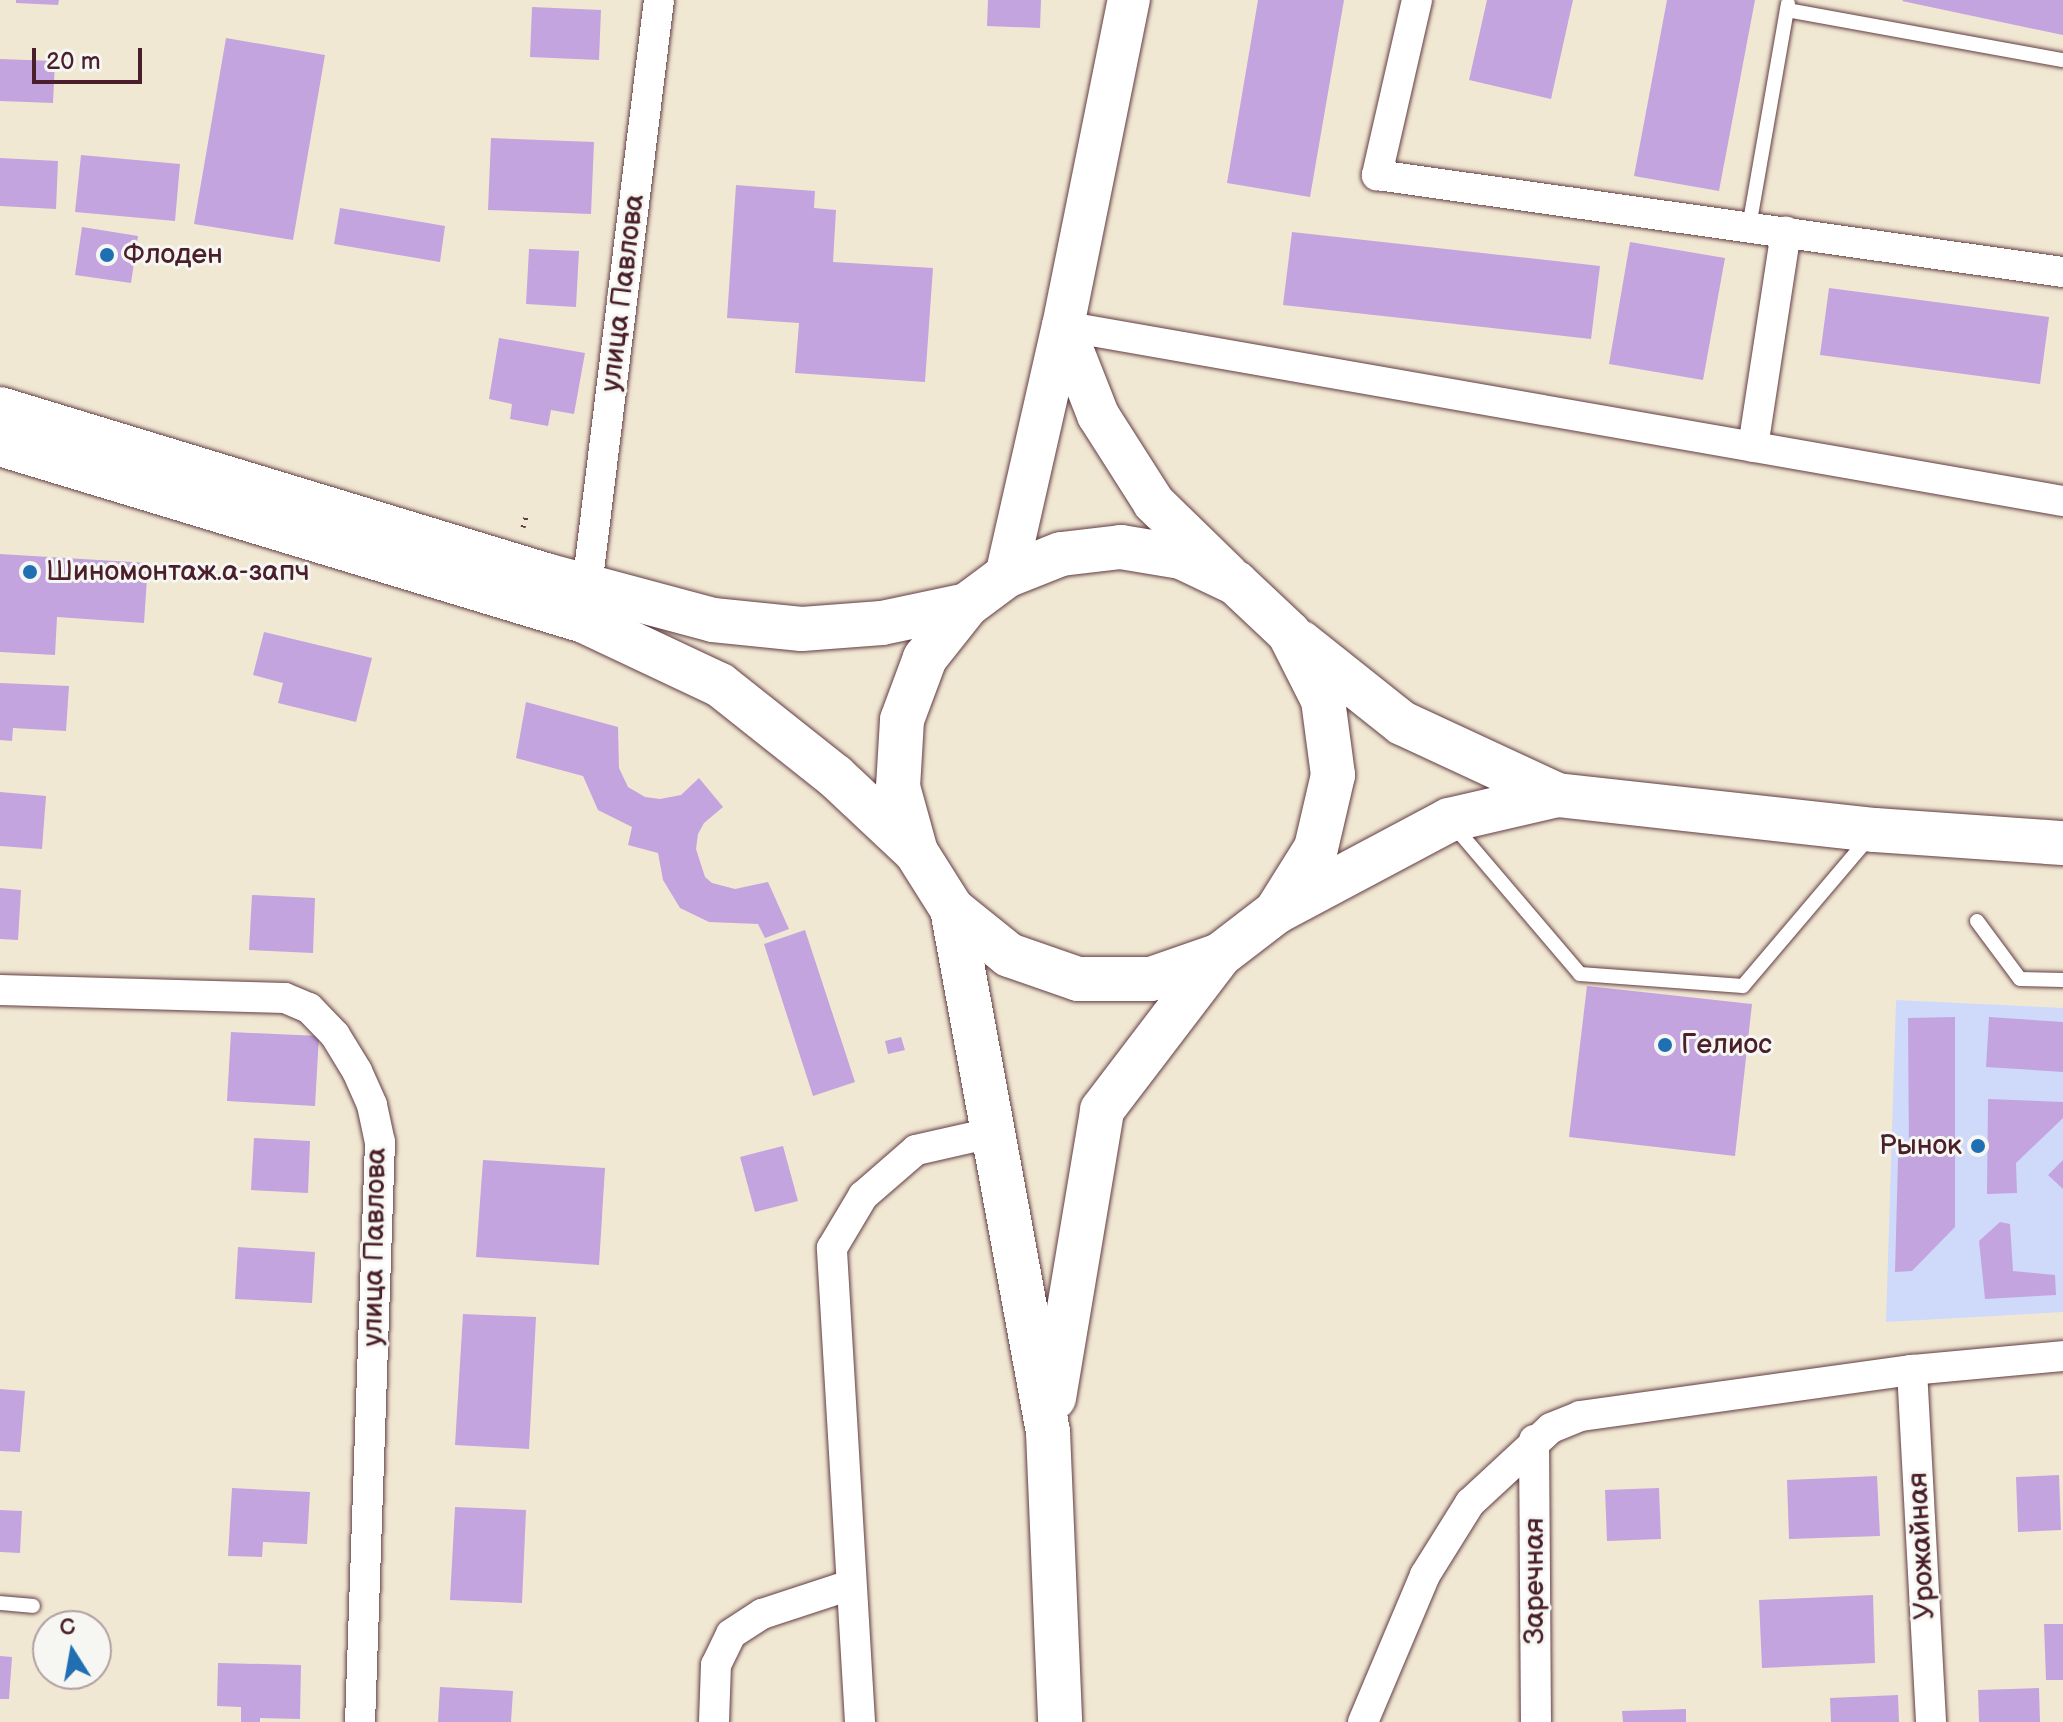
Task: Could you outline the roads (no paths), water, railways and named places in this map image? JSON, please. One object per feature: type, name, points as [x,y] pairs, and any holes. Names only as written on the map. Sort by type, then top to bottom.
[{"type":"main road","points":[[0,409],[587,587],[713,620],[802,629],[882,623],[967,605]]},
{"type":"main road","points":[[0,444],[584,621],[720,685],[835,776],[916,852],[952,909],[1009,955],[1078,979],[1151,979],[1220,955]]},
{"type":"main road","points":[[916,852],[898,787],[902,720],[925,658],[967,605],[1006,576],[1061,554],[1121,547],[1181,557],[1236,583],[1289,633],[1402,723],[1557,795],[1875,830],[2063,843]]},
{"type":"main road","points":[[1276,912],[1316,848],[1333,775],[1323,700],[1289,633]]},
{"type":"main road","points":[[1048,1432],[1102,1110],[1220,955],[1276,912],[1449,820],[1557,795]]},
{"type":"main road","points":[[952,909],[996,1132],[1048,1432],[1060,1722]]},
{"type":"street","name":"улица Павлова","points":[[587,587],[659,0]]},
{"type":"street","points":[[1006,576],[1063,326],[1129,0]]},
{"type":"street","points":[[1417,0],[1377,175],[2062,270]]},
{"type":"street","points":[[1753,447],[1786,232]]},
{"type":"street","points":[[1063,326],[2063,501]]},
{"type":"street","points":[[1063,326],[1098,415],[1154,503],[1236,583]]},
{"type":"street","name":"улица Павлова","points":[[0,990],[285,998],[309,1008],[326,1026],[357,1071],[372,1105],[380,1142],[360,1722]]},
{"type":"street","points":[[860,1722],[832,1248],[863,1196],[916,1150],[996,1132]]},
{"type":"street","points":[[1363,1722],[1425,1575],[1470,1503],[1534,1440],[1580,1416],[1912,1370],[2063,1356]]},
{"type":"street","name":"Урожайная","points":[[1912,1370],[1931,1722]]},
{"type":"street","name":"Заречная","points":[[1534,1440],[1536,1722]]},
{"type":"street","points":[[714,1722],[716,1665],[731,1634],[762,1614],[850,1585]]},
{"type":"lane","points":[[1749,227],[1788,5],[2063,60]]},
{"type":"lane","points":[[1449,820],[1580,974],[1743,986],[1875,830]]},
{"type":"lane","points":[[1977,921],[2020,979],[2063,980]]},
{"type":"lane","points":[[0,1603],[33,1606]]},
{"type":"place","name":"Флоден","points":[[107,255]]},
{"type":"place","name":"Шиномонтаж.а-запч","points":[[30,572]]},
{"type":"place","name":"Гелиос","points":[[1665,1045]]},
{"type":"place","name":"Рынок","points":[[1978,1146]]}]
